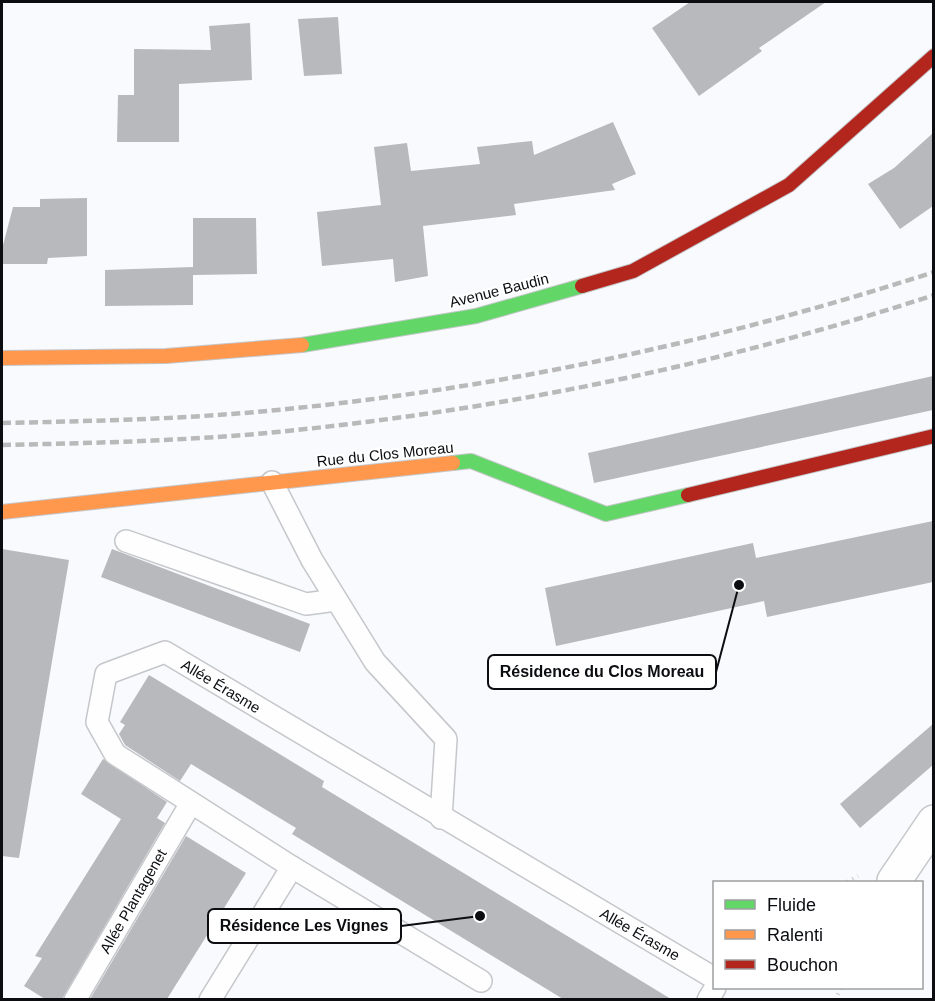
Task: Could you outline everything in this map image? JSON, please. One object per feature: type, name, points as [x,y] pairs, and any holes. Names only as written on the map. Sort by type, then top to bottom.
[{"type":"main road","name":"Avenue Baudin","points":[[2,357],[166,356],[279,349],[476,316],[633,271],[789,185],[933,56]]},
{"type":"main road","name":"Rue du Clos Moreau","points":[[2,512],[471,461],[606,514],[933,436]]},
{"type":"street","points":[[894,881],[933,822]]},
{"type":"lane","points":[[272,482],[312,560],[375,662],[446,739],[441,818]]},
{"type":"lane","points":[[126,541],[306,604],[336,600]]},
{"type":"lane","name":"Allée Érasme","points":[[481,981],[292,867],[116,754],[97,722],[106,674],[165,652],[441,818],[713,977]]},
{"type":"lane","name":"Allée Plantagenet","points":[[75,999],[191,802]]},
{"type":"lane","points":[[210,999],[292,867]]},
{"type":"building","points":[[690,2],[826,2],[759,48],[762,51],[699,96],[652,28]]},
{"type":"building","points":[[338,17],[342,74],[304,76],[298,19]]},
{"type":"building","points":[[250,23],[252,80],[179,84],[179,142],[117,142],[118,95],[134,95],[134,49],[211,50],[209,26]]},
{"type":"building","points":[[613,122],[636,174],[612,184],[615,190],[514,204],[516,215],[423,226],[428,276],[395,282],[393,259],[322,266],[317,212],[381,205],[374,147],[407,143],[411,171],[480,164],[477,147],[532,141],[534,155]]},
{"type":"building","points":[[933,133],[933,206],[900,229],[868,184],[894,168]]},
{"type":"building","points":[[87,198],[87,256],[48,258],[47,264],[2,264],[2,249],[13,207],[40,207],[40,199]]},
{"type":"building","points":[[193,218],[256,218],[257,274],[193,275],[193,305],[105,306],[105,270],[193,267]]},
{"type":"building","points":[[933,376],[933,410],[594,483],[588,453]]},
{"type":"building","points":[[933,521],[933,582],[767,617],[764,601],[556,646],[545,588],[753,543],[756,558]]},
{"type":"building","points":[[2,549],[69,560],[19,858],[2,856]]},
{"type":"building","points":[[112,549],[310,624],[300,652],[101,577]]},
{"type":"building","points":[[149,675],[324,781],[322,787],[671,999],[563,999],[292,834],[296,828],[191,764],[180,781],[125,745],[119,734],[125,725],[120,722]]},
{"type":"building","points":[[933,724],[933,765],[860,828],[840,804]]},
{"type":"building","points":[[103,759],[167,802],[157,818],[165,823],[62,999],[45,999],[24,986],[42,958],[35,956],[121,819],[81,794]]},
{"type":"building","points":[[186,836],[246,873],[167,999],[90,999]]},
{"type":"railway","points":[[2,423],[216,415],[369,400],[451,388],[614,358],[695,339],[855,297],[934,272]]},
{"type":"railway","points":[[2,445],[208,438],[361,423],[444,411],[609,382],[691,363],[773,343],[934,295]]},
{"type":"traffic: fast","points":[[302,345],[476,316],[582,286]]},
{"type":"traffic: fast","points":[[453,463],[471,461],[606,514],[688,495]]},
{"type":"traffic: slow","points":[[2,358],[166,356],[302,345]]},
{"type":"traffic: slow","points":[[2,512],[453,463]]},
{"type":"traffic: jam","points":[[582,286],[633,271],[789,185],[934,56]]},
{"type":"traffic: jam","points":[[688,495],[934,436]]},
{"type":"place","name":"Résidence du Clos Moreau","points":[[739,585]]},
{"type":"place","name":"Résidence Les Vignes","points":[[480,916]]}]
